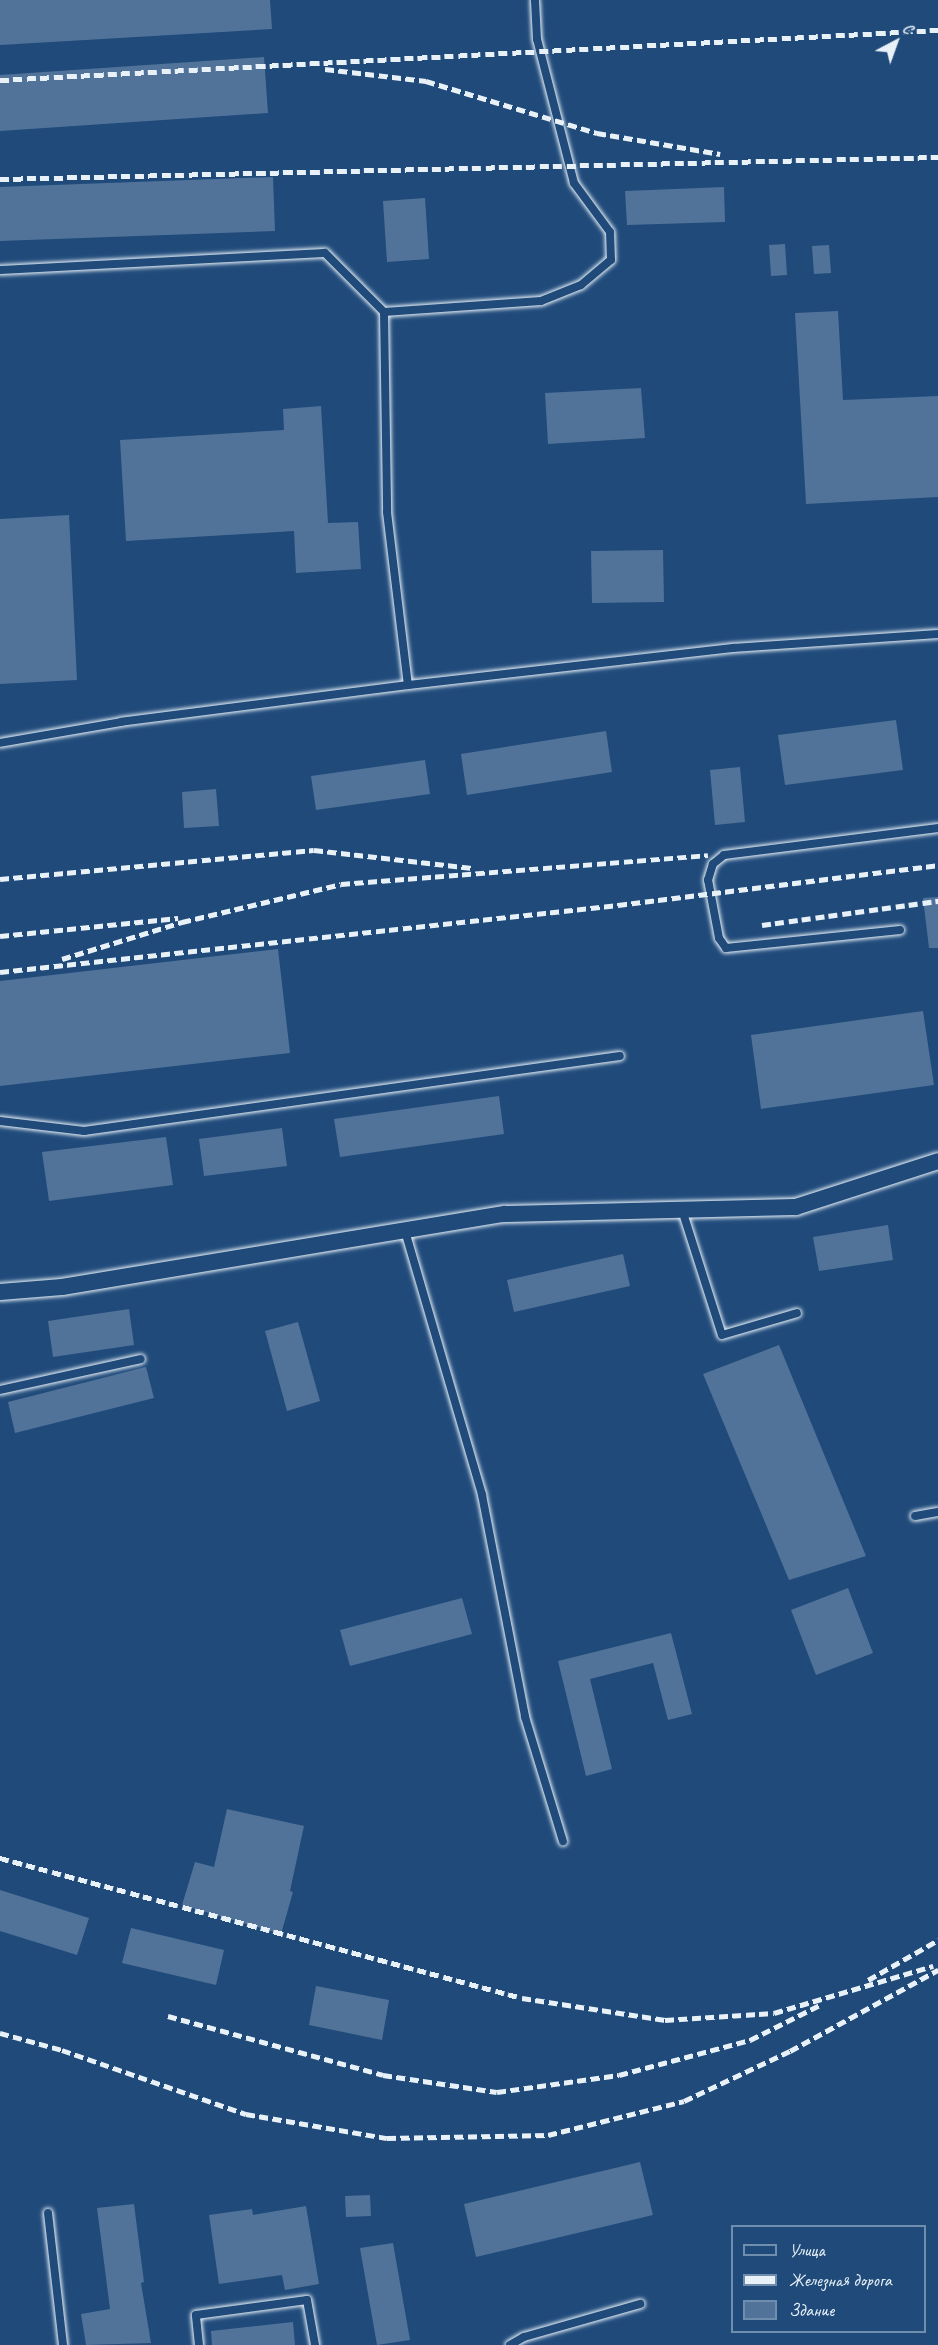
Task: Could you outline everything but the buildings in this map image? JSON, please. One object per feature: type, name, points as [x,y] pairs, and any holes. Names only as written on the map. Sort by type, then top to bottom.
[{"type":"street","points":[[0,1295],[62,1287],[505,1214],[796,1207],[938,1161]]},
{"type":"lane","points":[[384,312],[541,301],[581,285],[611,260],[610,231],[574,183],[537,39],[535,0]]},
{"type":"lane","points":[[0,270],[325,253],[384,312],[387,512],[408,685]]},
{"type":"lane","points":[[0,743],[121,722],[408,685],[733,648],[938,634]]},
{"type":"lane","points":[[900,930],[726,948],[719,938],[708,880],[713,864],[724,855],[938,828]]},
{"type":"lane","points":[[0,1121],[84,1131],[620,1056]]},
{"type":"lane","points":[[682,1210],[722,1335],[797,1313]]},
{"type":"lane","points":[[405,1231],[482,1495],[525,1717],[563,1841]]},
{"type":"lane","points":[[0,1390],[141,1359]]},
{"type":"lane","points":[[915,1516],[938,1512]]},
{"type":"lane","points":[[48,2212],[63,2345]]},
{"type":"lane","points":[[199,2345],[196,2315],[307,2300],[315,2345]]},
{"type":"lane","points":[[510,2345],[524,2337],[640,2304]]},
{"type":"railway","points":[[0,80],[938,30]]},
{"type":"railway","points":[[325,69],[426,81],[597,133],[720,154]]},
{"type":"railway","points":[[0,179],[938,157]]},
{"type":"railway","points":[[0,879],[314,850],[472,868]]},
{"type":"railway","points":[[62,959],[182,922],[341,884],[708,855]]},
{"type":"railway","points":[[0,972],[618,905],[938,865]]},
{"type":"railway","points":[[762,925],[938,901]]},
{"type":"railway","points":[[0,936],[178,918]]},
{"type":"railway","points":[[0,1858],[522,1998],[665,2020],[774,2013],[933,1966]]},
{"type":"railway","points":[[868,1980],[938,1940]]},
{"type":"railway","points":[[0,2033],[62,2050],[246,2114],[387,2138],[548,2135],[684,2101],[790,2051],[938,1970]]},
{"type":"railway","points":[[168,2016],[383,2075],[497,2092],[619,2075],[750,2040],[820,2005]]}]
